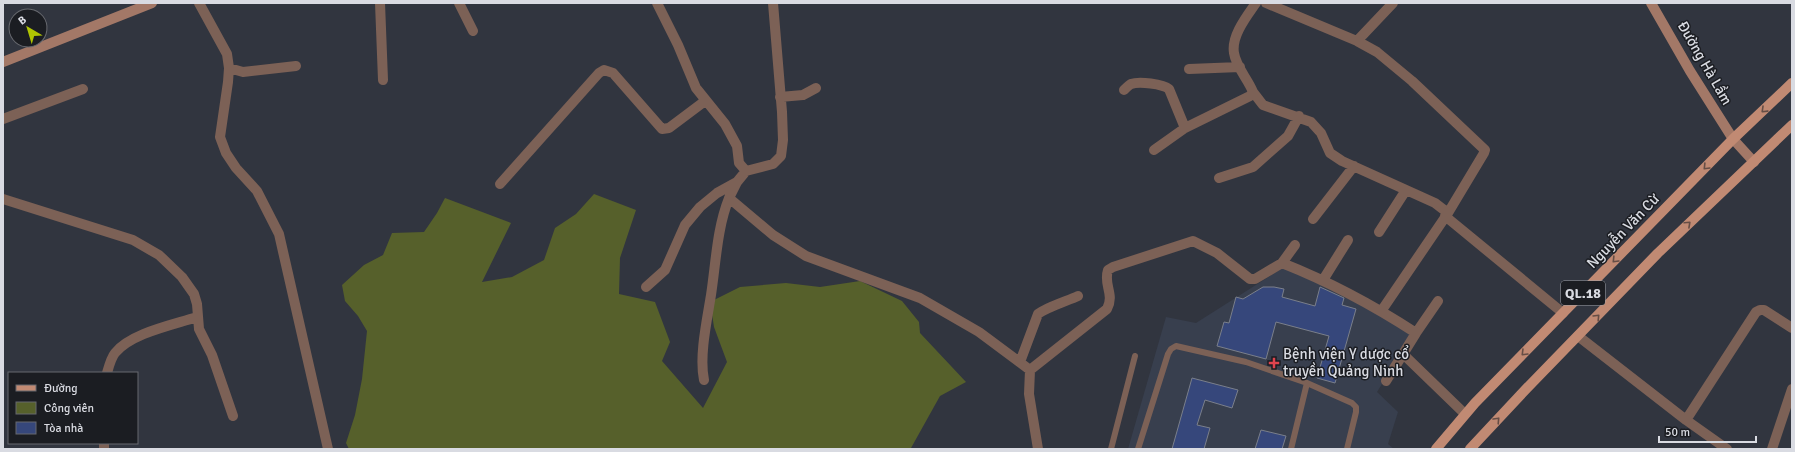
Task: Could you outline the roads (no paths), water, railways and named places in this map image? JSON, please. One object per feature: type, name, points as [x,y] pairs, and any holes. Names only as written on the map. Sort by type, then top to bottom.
[{"type":"main road","points":[[3,62],[152,3]]},
{"type":"main road","name":"Đường Hà Lầm","points":[[1651,3],[1690,71],[1733,139],[1754,162]]},
{"type":"main road","name":"QL.18","points":[[1733,139],[1792,83]]},
{"type":"main road","name":"QL.18","points":[[1470,449],[1658,253],[1792,125]]},
{"type":"main road","name":"Nguyễn Văn Cừ","points":[[1436,449],[1465,414],[1733,139]]},
{"type":"street","points":[[199,3],[227,54],[229,68],[220,137],[226,153],[236,168],[257,191],[279,234],[328,449]]},
{"type":"street","points":[[380,3],[383,80]]},
{"type":"street","points":[[459,3],[473,31]]},
{"type":"street","points":[[657,3],[678,45],[696,88],[728,128],[737,146],[739,162],[746,171]]},
{"type":"street","points":[[704,380],[701,366],[708,306],[722,216],[737,182],[746,171],[773,164],[781,156],[783,140],[773,3]]},
{"type":"street","points":[[1256,3],[1234,41],[1234,54],[1253,92],[1263,105],[1276,111],[1299,116],[1311,122],[1321,133],[1330,154],[1435,203],[1563,313]]},
{"type":"street","points":[[1266,3],[1292,12],[1357,41],[1377,52],[1412,81],[1443,112],[1485,150],[1446,214],[1382,310]]},
{"type":"street","points":[[1357,41],[1393,3]]},
{"type":"street","points":[[229,68],[244,72],[296,66]]},
{"type":"street","points":[[1189,69],[1240,67]]},
{"type":"street","points":[[500,184],[599,73],[604,70],[613,73],[662,129],[669,128],[705,101]]},
{"type":"street","points":[[1124,90],[1131,84],[1144,82],[1165,86],[1169,89],[1185,128]]},
{"type":"street","points":[[780,97],[803,95],[816,88]]},
{"type":"street","points":[[3,119],[83,89]]},
{"type":"street","points":[[1154,150],[1185,128],[1250,96],[1253,92]]},
{"type":"street","points":[[1219,178],[1253,167],[1288,136],[1299,116]]},
{"type":"street","points":[[1313,219],[1354,166]]},
{"type":"street","points":[[646,287],[665,270],[686,225],[700,207],[718,193],[737,182]]},
{"type":"street","points":[[1379,232],[1406,190]]},
{"type":"street","points":[[729,198],[773,235],[806,256],[920,298],[979,332],[1030,370]]},
{"type":"street","points":[[3,199],[133,240],[159,255],[182,277],[194,294],[197,304],[199,329],[212,355],[233,416]]},
{"type":"street","points":[[1323,280],[1348,240]]},
{"type":"street","points":[[1038,449],[1029,394],[1030,370],[1107,309],[1111,298],[1106,276],[1108,270],[1113,267],[1193,241],[1217,253],[1250,279],[1255,279],[1282,263],[1295,245]]},
{"type":"street","points":[[1282,263],[1323,280],[1382,310],[1416,333]]},
{"type":"street","points":[[1020,362],[1038,314],[1043,310],[1078,296]]},
{"type":"street","points":[[1386,381],[1438,301]]},
{"type":"street","points":[[1686,420],[1756,312],[1764,310],[1791,325]]},
{"type":"street","points":[[107,372],[115,353],[127,343],[155,330],[197,317]]},
{"type":"street","points":[[1578,336],[1686,420],[1727,449]]},
{"type":"street","points":[[1403,354],[1465,414]]},
{"type":"street","points":[[1772,449],[1792,389]]},
{"type":"lane","points":[[1138,449],[1168,354],[1171,349],[1176,346],[1246,362],[1307,383],[1352,403],[1356,407],[1356,412],[1347,449]]},
{"type":"lane","points":[[1111,449],[1136,356]]},
{"type":"lane","points":[[1291,449],[1307,383]]},
{"type":"place","name":"Bệnh viện Y dược cổ truyền Quảng Ninh","points":[[1274,363]]}]
